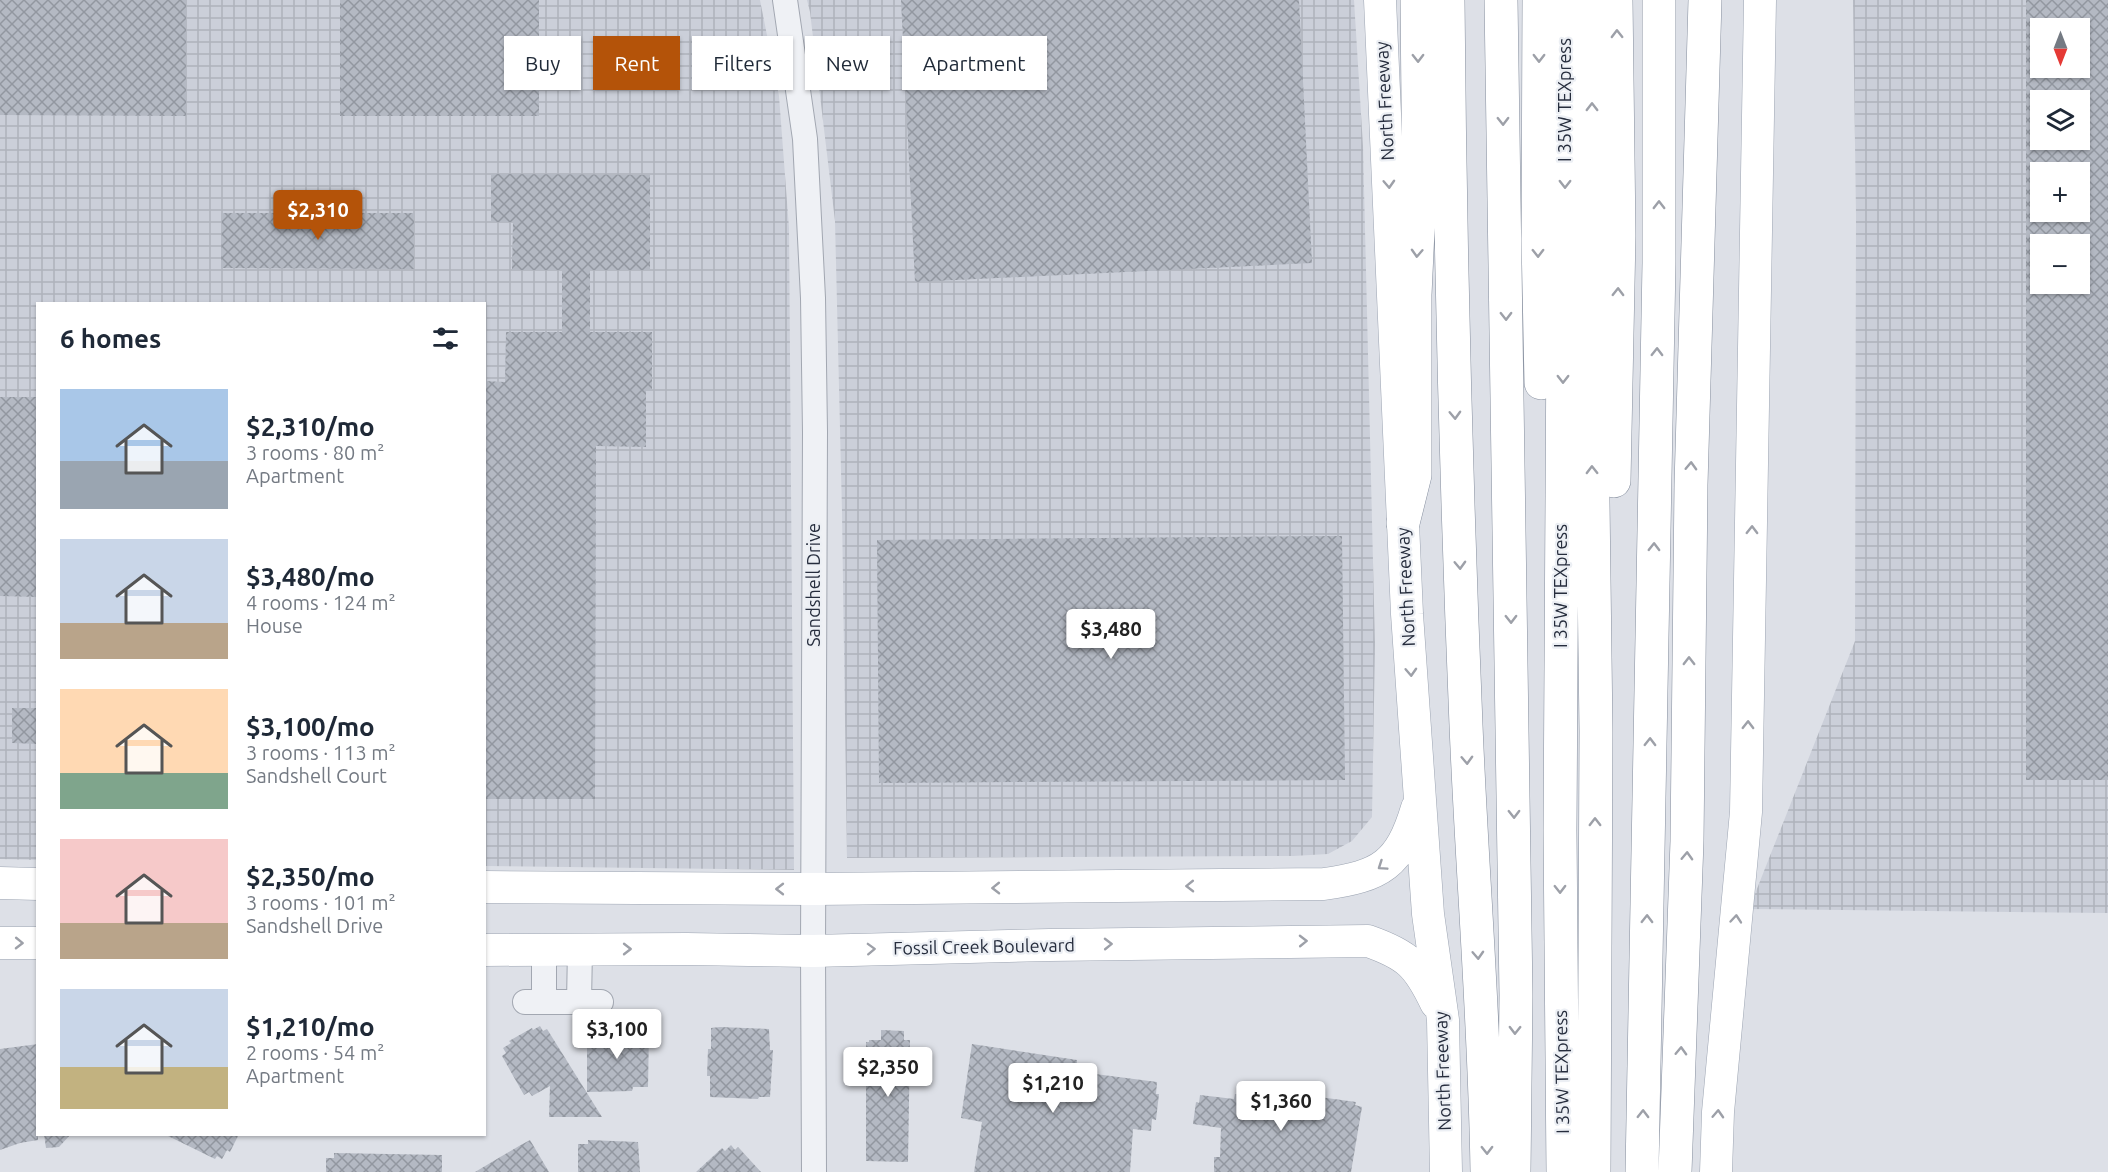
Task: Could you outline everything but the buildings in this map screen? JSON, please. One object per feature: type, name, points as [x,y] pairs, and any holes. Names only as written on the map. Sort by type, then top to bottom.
[{"type":"highway","points":[[1403,523],[1415,475],[1415,296],[1419,176],[1417,0]]},
{"type":"highway","points":[[1448,0],[1457,507],[1487,1172]]},
{"type":"highway","points":[[1501,0],[1515,936],[1514,1172]]},
{"type":"highway","points":[[1539,0],[1538,239],[1549,671],[1560,719]]},
{"type":"highway","name":"I 35W TEXpress","points":[[1563,1172],[1560,719],[1565,0]]},
{"type":"highway","name":"I 35W TEXpress","points":[[1592,0],[1591,349],[1596,697],[1594,1172]]},
{"type":"highway","points":[[1596,697],[1608,667],[1617,362],[1619,235],[1616,0]]},
{"type":"highway","points":[[1642,1172],[1659,274],[1659,0]]},
{"type":"highway","points":[[1699,0],[1703,43]]},
{"type":"highway","points":[[1676,1172],[1687,841],[1690,484],[1705,0]]},
{"type":"main road","name":"North Freeway","points":[[1380,0],[1403,523],[1428,914],[1443,1020],[1446,1172]]},
{"type":"main road","points":[[1716,1172],[1718,1112],[1746,812],[1760,0]]},
{"type":"main road","points":[[486,887],[814,889],[1324,884],[1353,880],[1377,870],[1393,858],[1409,835],[1419,799]]},
{"type":"main road","points":[[0,883],[36,884]]},
{"type":"main road","name":"Fossil Creek Boulevard","points":[[486,950],[813,951],[1368,940],[1395,950],[1424,977],[1443,1020]]},
{"type":"main road","points":[[0,943],[36,943]]},
{"type":"street","name":"Sandshell Drive","points":[[785,0],[805,139],[813,298],[815,432],[814,1172]]},
{"type":"street","points":[[544,950],[534,1002],[590,1002],[580,949]]},
{"type":"shaded area","points":[[0,0],[760,0],[767,36],[692,36],[692,90],[778,90],[779,96],[789,228],[794,870],[486,866],[486,302],[36,302],[36,860],[0,859]]},
{"type":"shaded area","points":[[807,0],[1354,0],[1363,146],[1375,645],[1372,817],[1352,841],[1328,854],[1293,856],[847,858],[835,221],[819,90],[890,90],[890,36],[813,36]]},
{"type":"shaded area","points":[[1853,0],[2108,0],[2108,913],[1749,909],[1855,641],[1856,215]]}]
